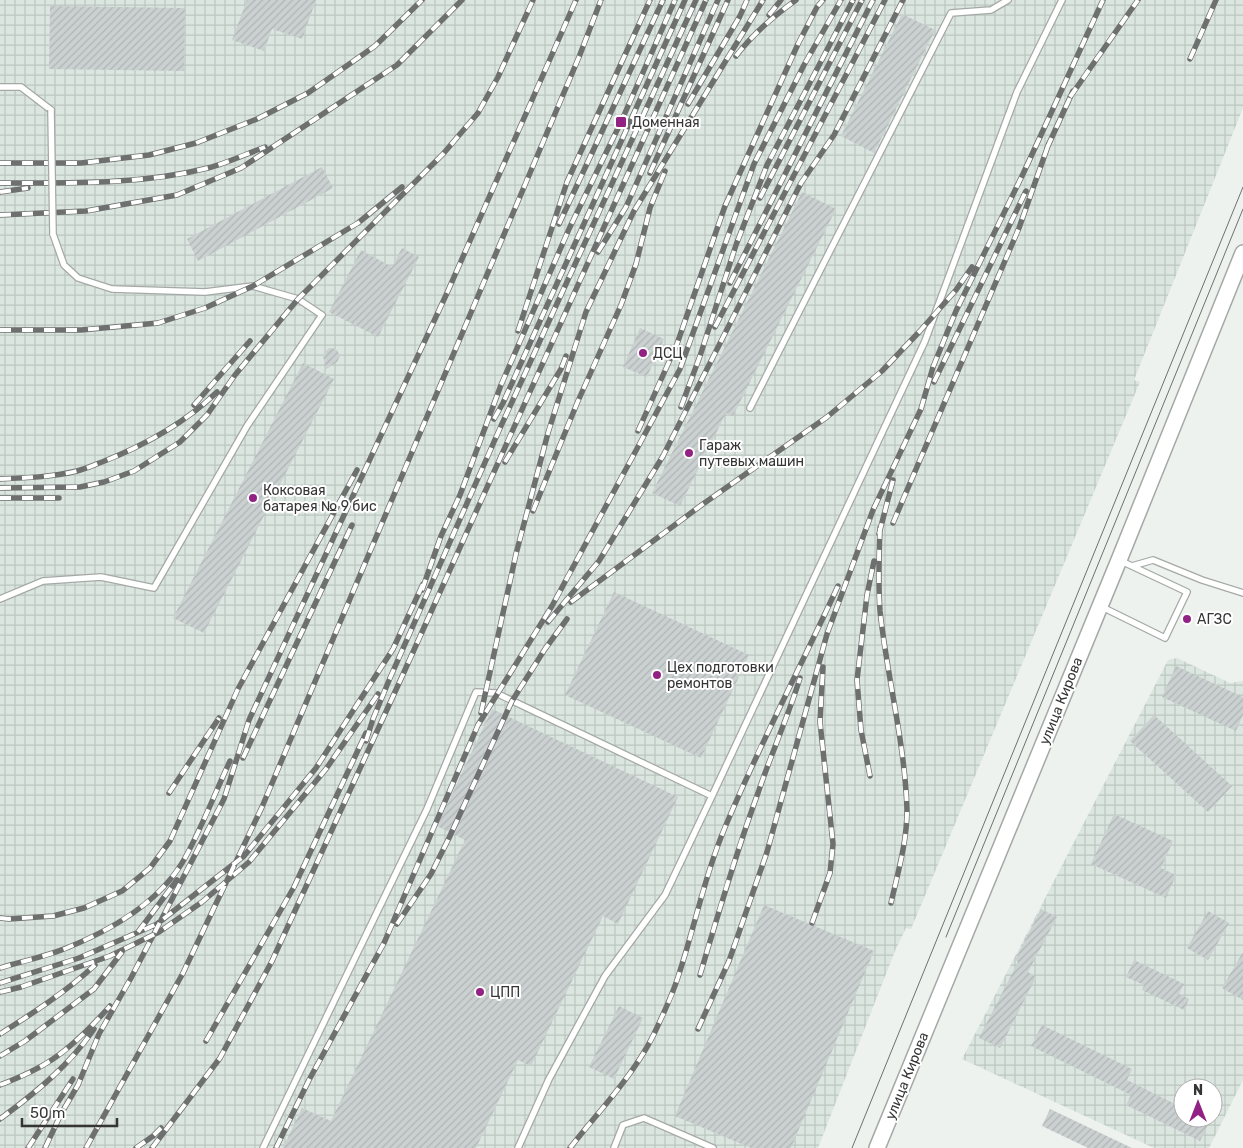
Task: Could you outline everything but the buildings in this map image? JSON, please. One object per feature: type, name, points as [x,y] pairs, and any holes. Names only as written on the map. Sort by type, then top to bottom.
[{"type":"main road","name":"улица Кирова","points":[[878,1148],[1100,606],[1126,563],[1243,254]]},
{"type":"lane","points":[[750,408],[950,13],[991,10],[1008,0]]},
{"type":"lane","points":[[518,1148],[549,1079],[600,985],[665,895],[712,796],[925,341],[1017,92],[1062,0]]},
{"type":"lane","points":[[0,87],[21,88],[51,110],[53,234],[64,265],[78,278],[112,289],[205,292],[253,286],[298,299],[322,315],[247,426],[154,588],[101,577],[43,581],[0,599]]},
{"type":"lane","points":[[1126,563],[1153,560],[1202,580],[1243,593]]},
{"type":"lane","points":[[1100,606],[1165,638],[1186,592],[1126,563]]},
{"type":"lane","points":[[263,1148],[427,809],[476,692],[496,693],[712,796]]},
{"type":"lane","points":[[614,1148],[623,1125],[644,1118],[713,1148]]},
{"type":"shaded area","points":[[0,0],[1243,0],[1243,108],[1134,380],[1140,382],[911,929],[906,928],[895,951],[818,1148],[0,1148]]},
{"type":"shaded area","points":[[1177,658],[1230,683],[1243,681],[1243,1080],[1223,1120],[1223,1078],[1173,1078],[1173,1128],[1219,1128],[1209,1148],[1154,1148],[962,1059],[1168,660]]},
{"type":"tram line","points":[[852,1148],[1243,187]]},
{"type":"tram line","points":[[946,937],[1243,209]]},
{"type":"railway","points":[[0,163],[81,163],[149,155],[196,143],[257,119],[308,93],[375,46],[422,0]]},
{"type":"railway","points":[[0,215],[86,211],[177,195],[241,168],[397,65],[462,0]]},
{"type":"railway","points":[[0,488],[80,487],[104,482],[134,471],[180,442],[207,415],[235,375],[298,299],[443,154],[478,113],[498,77],[533,0]]},
{"type":"railway","points":[[45,1148],[61,1114],[78,1085],[99,1034],[131,978],[224,799],[249,720],[447,293],[576,0]]},
{"type":"railway","points":[[86,1148],[183,973],[262,807],[579,57],[601,0]]},
{"type":"railway","points":[[518,331],[567,182],[650,0]]},
{"type":"railway","points":[[559,224],[663,0]]},
{"type":"railway","points":[[422,590],[441,536],[460,495],[501,385],[569,229],[621,122],[675,0]]},
{"type":"railway","points":[[494,419],[503,403],[685,0]]},
{"type":"railway","points":[[366,741],[390,678],[501,426],[696,0]]},
{"type":"railway","points":[[152,1148],[220,1058],[272,961],[706,0]]},
{"type":"railway","points":[[598,252],[626,207],[718,0]]},
{"type":"railway","points":[[650,173],[728,0]]},
{"type":"railway","points":[[688,104],[740,16],[747,0]]},
{"type":"railway","points":[[481,713],[516,554],[548,433],[586,312],[634,211],[763,0]]},
{"type":"railway","points":[[769,15],[781,0]]},
{"type":"railway","points":[[736,56],[749,40],[796,0]]},
{"type":"railway","points":[[638,431],[677,344],[725,206],[798,44],[817,7],[823,0]]},
{"type":"railway","points":[[276,1148],[309,1080],[384,943],[478,725],[552,606],[680,369],[754,164],[804,65],[841,0]]},
{"type":"railway","points":[[681,407],[700,356],[736,245],[767,165],[853,0]]},
{"type":"railway","points":[[760,198],[862,0]]},
{"type":"railway","points":[[730,283],[873,0]]},
{"type":"railway","points":[[715,327],[885,0]]},
{"type":"railway","points":[[548,622],[599,561],[663,456],[801,183],[834,135],[903,0]]},
{"type":"railway","points":[[698,1029],[729,961],[767,852],[827,634],[873,510],[921,409],[933,367],[956,311],[1023,174],[1103,0]]},
{"type":"railway","points":[[1070,97],[1138,0]]},
{"type":"railway","points":[[1190,59],[1216,0]]},
{"type":"railway","points":[[1047,148],[1073,91]]},
{"type":"railway","points":[[893,523],[1019,228],[1049,143]]},
{"type":"railway","points":[[0,183],[104,182],[157,178],[208,168],[265,147]]},
{"type":"railway","points":[[533,511],[578,401],[621,305],[636,264],[650,208],[665,171]]},
{"type":"railway","points":[[0,330],[81,330],[158,323],[205,308],[253,286],[358,223],[402,187]]},
{"type":"railway","points":[[0,192],[28,188]]},
{"type":"railway","points":[[934,382],[1026,191]]},
{"type":"railway","points":[[571,602],[703,504],[827,417],[882,371],[956,290],[972,267]]},
{"type":"railway","points":[[194,405],[250,341]]},
{"type":"railway","points":[[505,462],[561,369],[566,356]]},
{"type":"railway","points":[[0,479],[58,475],[102,462],[133,449],[163,433],[191,414],[217,392]]},
{"type":"railway","points":[[0,918],[53,916],[84,908],[122,891],[150,868],[170,841],[238,689],[357,470]]},
{"type":"railway","points":[[879,534],[893,480]]},
{"type":"railway","points":[[0,498],[59,498]]},
{"type":"railway","points":[[243,758],[352,525]]},
{"type":"railway","points":[[880,528],[880,611],[903,760],[907,810],[904,845],[891,903]]},
{"type":"railway","points":[[870,776],[861,730],[857,680],[867,595],[874,561]]},
{"type":"railway","points":[[0,983],[79,958],[157,924],[244,856],[316,768],[393,649],[423,584]]},
{"type":"railway","points":[[570,1148],[625,1080],[653,1036],[676,984],[706,881],[726,825],[838,586]]},
{"type":"railway","points":[[397,924],[431,874],[512,701],[545,649],[567,619]]},
{"type":"railway","points":[[812,923],[830,873],[833,844],[820,722],[823,667]]},
{"type":"railway","points":[[700,975],[742,838],[800,678]]},
{"type":"railway","points":[[0,992],[21,987],[110,956],[159,932],[202,902],[249,862],[326,769],[378,694]]},
{"type":"railway","points":[[169,793],[219,718]]},
{"type":"railway","points":[[206,1041],[294,887],[366,733]]},
{"type":"railway","points":[[0,968],[53,953],[86,940],[134,912],[163,888],[185,858],[230,761]]},
{"type":"railway","points":[[138,932],[177,880]]},
{"type":"railway","points":[[0,1056],[25,1041],[94,989],[122,952]]},
{"type":"railway","points":[[0,1034],[61,993],[95,965]]},
{"type":"railway","points":[[0,1085],[34,1070],[61,1053],[83,1034],[110,1006]]},
{"type":"railway","points":[[0,1119],[39,1089],[62,1067],[94,1029]]},
{"type":"railway","points":[[28,1148],[73,1079]]},
{"type":"railway","points":[[136,1148],[161,1128]]},
{"type":"place","name":"Доменная","points":[[621,122]]},
{"type":"place","name":"ДСЦ","points":[[643,353]]},
{"type":"place","name":"Гараж путевых машин","points":[[689,453]]},
{"type":"place","name":"Коксовая батарея № 9 бис","points":[[253,498]]},
{"type":"place","name":"АГЗС","points":[[1187,619]]},
{"type":"place","name":"Цех подготовки ремонтов","points":[[657,675]]},
{"type":"place","name":"ЦПП","points":[[480,992]]}]
